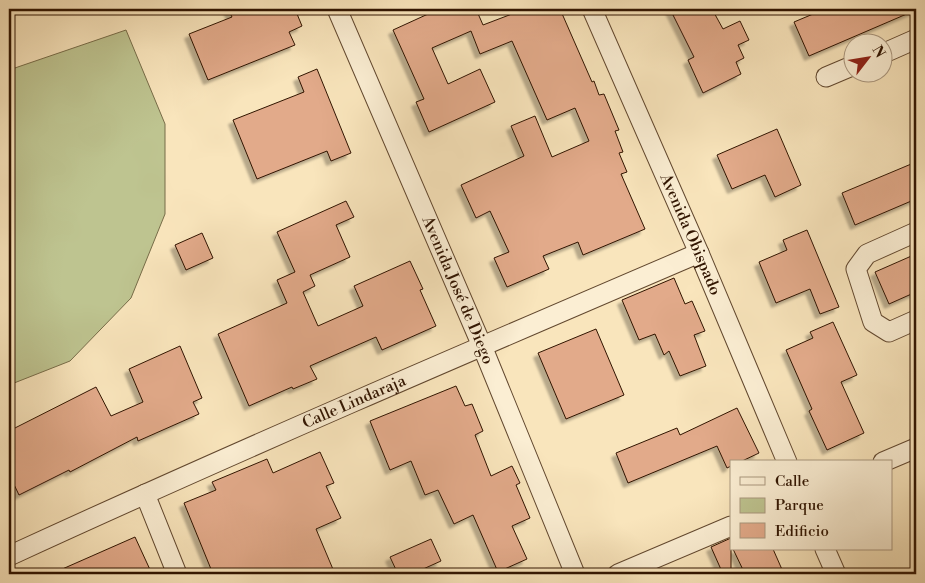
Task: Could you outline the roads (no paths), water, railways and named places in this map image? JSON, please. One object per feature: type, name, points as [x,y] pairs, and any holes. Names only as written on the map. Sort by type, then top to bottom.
[{"type":"street","name":"Avenida Obispado","points":[[592,9],[699,253],[786,460]]},
{"type":"street","name":"Avenida José de Diego","points":[[343,11],[575,574]]},
{"type":"street","points":[[892,50],[916,39]]},
{"type":"street","points":[[826,78],[842,71]]},
{"type":"street","points":[[916,232],[867,254],[856,269],[873,322],[888,332],[916,320]]},
{"type":"street","name":"Calle Lindaraja","points":[[9,556],[482,346],[699,253]]},
{"type":"street","points":[[888,460],[916,448]]},
{"type":"street","points":[[145,494],[177,574]]},
{"type":"street","points":[[618,574],[730,526]]},
{"type":"street","points":[[825,550],[836,574]]}]
